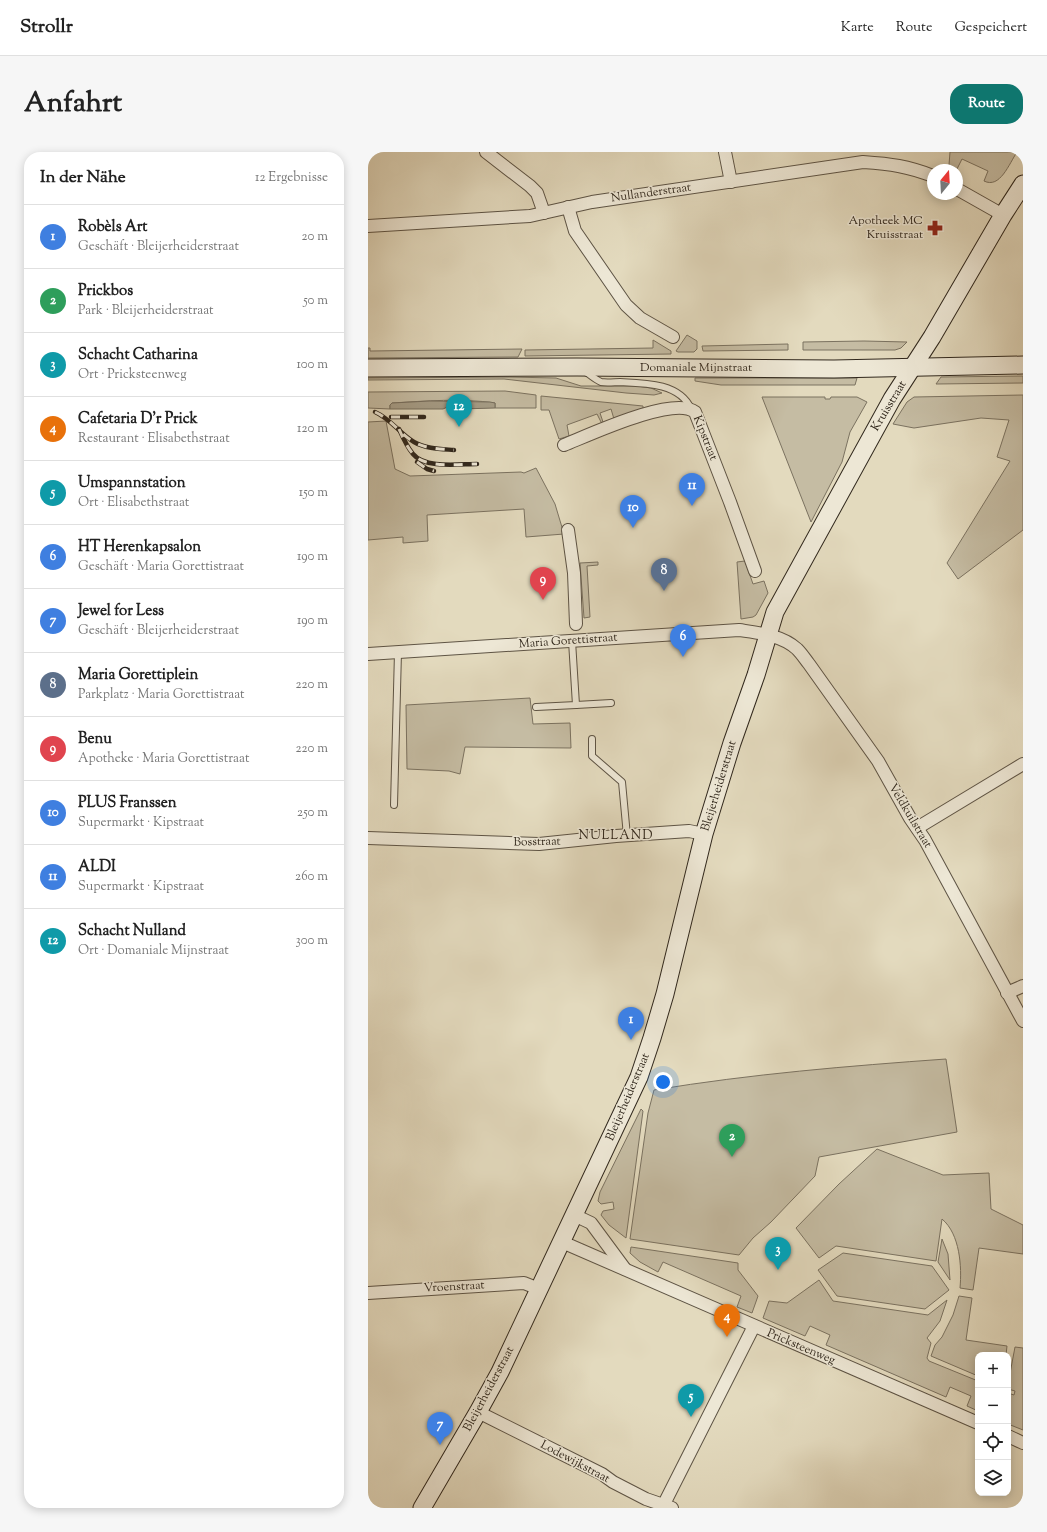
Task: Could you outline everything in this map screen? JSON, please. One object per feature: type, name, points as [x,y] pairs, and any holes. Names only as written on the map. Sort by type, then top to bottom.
[{"type":"street","points":[[486,152],[537,193],[544,213]]},
{"type":"street","points":[[726,152],[731,182]]},
{"type":"street","name":"Nullanderstraat","points":[[368,226],[516,217],[544,213],[592,202],[863,162],[890,163],[911,167],[927,174]]},
{"type":"street","name":"Kruisstraat","points":[[768,634],[774,612],[786,588],[892,399],[932,337],[1023,184]]},
{"type":"street","points":[[963,193],[1003,216]]},
{"type":"street","points":[[568,207],[575,231],[626,305],[640,318],[674,337]]},
{"type":"street","name":"Domaniale Mijnstraat","points":[[368,368],[577,367],[834,369],[1023,365]]},
{"type":"street","name":"Kipstraat","points":[[564,445],[660,409],[678,407],[691,409],[695,412],[755,571]]},
{"type":"street","points":[[568,530],[574,573],[576,624]]},
{"type":"street","name":"Maria Gorettistraat","points":[[368,654],[739,630],[768,634]]},
{"type":"street","name":"Veldkuilstraat","points":[[768,634],[787,642],[797,649],[810,664],[878,762],[925,840],[1023,1021]]},
{"type":"street","name":"Bleijerheiderstraat","points":[[422,1508],[500,1372],[639,1077],[652,1038],[678,945],[704,834],[768,634]]},
{"type":"street","points":[[917,828],[1023,764]]},
{"type":"street","name":"Bosstraat","points":[[368,838],[539,844],[689,831],[704,834]]},
{"type":"street","points":[[1007,993],[1023,986]]},
{"type":"street","name":"Pricksteenweg","points":[[574,1215],[590,1223],[625,1270]]},
{"type":"street","name":"Pricksteenweg","points":[[562,1242],[975,1422]]},
{"type":"street","name":"Vroenstraat","points":[[368,1292],[524,1283],[539,1289]]},
{"type":"street","points":[[666,1507],[754,1326]]},
{"type":"street","name":"Lodewijkstraat","points":[[478,1412],[602,1474],[612,1482],[639,1496],[666,1507]]},
{"type":"street","points":[[1011,1437],[1023,1443]]},
{"type":"lane","points":[[577,367],[602,382],[649,383],[664,387],[685,399],[691,409]]},
{"type":"lane","points":[[572,641],[576,705]]},
{"type":"lane","points":[[394,805],[398,652]]},
{"type":"lane","points":[[536,707],[611,703]]},
{"type":"lane","points":[[592,739],[592,756],[622,782],[627,836]]},
{"type":"shaded area","points":[[950,152],[1017,152],[1004,174],[995,182],[990,183],[984,181],[988,171],[962,159],[960,164],[949,164]]},
{"type":"shaded area","points":[[687,335],[697,341],[697,349],[694,352],[676,351]]},
{"type":"shaded area","points":[[653,340],[671,351],[671,354],[525,356],[525,350],[653,348]]},
{"type":"shaded area","points":[[803,342],[907,342],[901,348],[895,350],[803,350]]},
{"type":"shaded area","points":[[788,344],[788,350],[703,351],[702,346]]},
{"type":"shaded area","points":[[368,348],[370,348],[370,351],[522,349],[518,357],[368,358]]},
{"type":"shaded area","points":[[1023,376],[1023,383],[936,384],[941,377]]},
{"type":"shaded area","points":[[368,378],[556,378],[581,386],[637,386],[651,388],[662,393],[654,395],[626,393],[504,379],[368,380]]},
{"type":"shaded area","points":[[695,378],[857,378],[855,385],[721,385],[695,381]]},
{"type":"shaded area","points":[[505,391],[536,395],[536,408],[495,408],[495,403],[456,400],[392,403],[390,405],[390,409],[368,408],[368,392]]},
{"type":"shaded area","points":[[1023,395],[1023,530],[958,579],[947,563],[1010,461],[997,457],[1009,420],[981,418],[914,428],[893,424],[907,402],[914,397]]},
{"type":"shaded area","points":[[541,396],[643,406],[643,409],[614,419],[611,409],[600,413],[603,422],[602,424],[597,414],[567,425],[569,436],[559,439],[549,410],[541,410]]},
{"type":"shaded area","points":[[762,397],[825,397],[825,399],[830,399],[831,397],[857,397],[867,402],[850,432],[842,462],[811,522]]},
{"type":"shaded area","points":[[430,401],[490,402],[495,403],[495,408],[460,409],[454,404],[443,409],[390,409],[390,405],[392,403]]},
{"type":"shaded area","points":[[386,421],[395,469],[410,476],[524,473],[536,468],[555,504],[564,534],[526,537],[524,509],[427,515],[428,541],[403,543],[403,537],[368,540],[368,422]]},
{"type":"shaded area","points":[[745,561],[753,584],[764,581],[768,593],[756,615],[741,619],[737,562]]},
{"type":"shaded area","points":[[598,562],[598,565],[587,566],[590,617],[584,618],[580,563]]},
{"type":"shaded area","points":[[530,698],[533,724],[570,723],[571,748],[465,747],[460,774],[449,771],[407,769],[406,705]]},
{"type":"shaded area","points":[[946,1059],[957,1132],[819,1157],[815,1176],[771,1222],[753,1238],[739,1255],[630,1239],[648,1113],[654,1090],[727,1079],[800,1071]]},
{"type":"shaded area","points":[[641,1109],[643,1111],[626,1238],[609,1225],[601,1215],[603,1211],[614,1209],[613,1202],[601,1204],[598,1201],[600,1192]]},
{"type":"shaded area","points":[[877,1149],[943,1175],[989,1173],[991,1209],[1023,1225],[1023,1254],[979,1248],[973,1290],[960,1288],[961,1270],[956,1242],[953,1233],[942,1219],[936,1261],[836,1246],[819,1258],[796,1228],[839,1184]]},
{"type":"shaded area","points":[[942,1239],[948,1254],[950,1280],[938,1262]]},
{"type":"shaded area","points":[[631,1247],[738,1263],[738,1270],[758,1296],[752,1313],[737,1307],[741,1296],[663,1262],[658,1272],[640,1262],[630,1253]]},
{"type":"shaded area","points":[[843,1253],[932,1266],[949,1290],[925,1309],[837,1296],[818,1270]]},
{"type":"shaded area","points":[[819,1280],[833,1301],[928,1315],[947,1300],[940,1321],[927,1338],[931,1343],[927,1358],[929,1361],[975,1380],[975,1410],[967,1406],[971,1396],[950,1387],[946,1397],[826,1345],[830,1335],[810,1326],[805,1336],[763,1318],[769,1301],[787,1303]]},
{"type":"shaded area","points":[[959,1296],[972,1298],[966,1340],[1007,1346],[1006,1352],[975,1352],[975,1375],[931,1356],[935,1345],[942,1337],[953,1315]]},
{"type":"shaded area","points":[[1015,1347],[1023,1348],[1023,1430],[1011,1425],[1011,1394],[1014,1395],[1015,1391],[1011,1390],[1011,1368]]},
{"type":"railway","points":[[375,412],[381,415],[414,442],[423,446],[454,450]]},
{"type":"railway","points":[[391,417],[424,417]]},
{"type":"railway","points":[[399,429],[409,448],[418,459],[443,465],[477,464]]},
{"type":"railway","points":[[417,462],[427,469],[434,471]]},
{"type":"place","name":"Apotheek MC Kruisstraat","points":[[935,228]]},
{"type":"place","name":"Schacht Nulland","points":[[459,427]]},
{"type":"place","name":"ALDI","points":[[692,506]]},
{"type":"place","name":"PLUS Franssen","points":[[633,528]]},
{"type":"place","name":"Maria Gorettiplein","points":[[664,591]]},
{"type":"place","name":"Benu","points":[[543,600]]},
{"type":"place","name":"HT Herenkapsalon","points":[[683,657]]},
{"type":"place","name":"Robèls Art","points":[[631,1040]]},
{"type":"place","name":"Prickbos","points":[[732,1157]]},
{"type":"place","name":"Schacht Catharina","points":[[778,1270]]},
{"type":"place","name":"Cafetaria D'r Prick","points":[[727,1337]]},
{"type":"place","name":"Umspannstation","points":[[691,1417]]},
{"type":"place","name":"Jewel for Less","points":[[440,1445]]},
{"type":"district","name":"NULLAND","points":[[616,836]]}]
